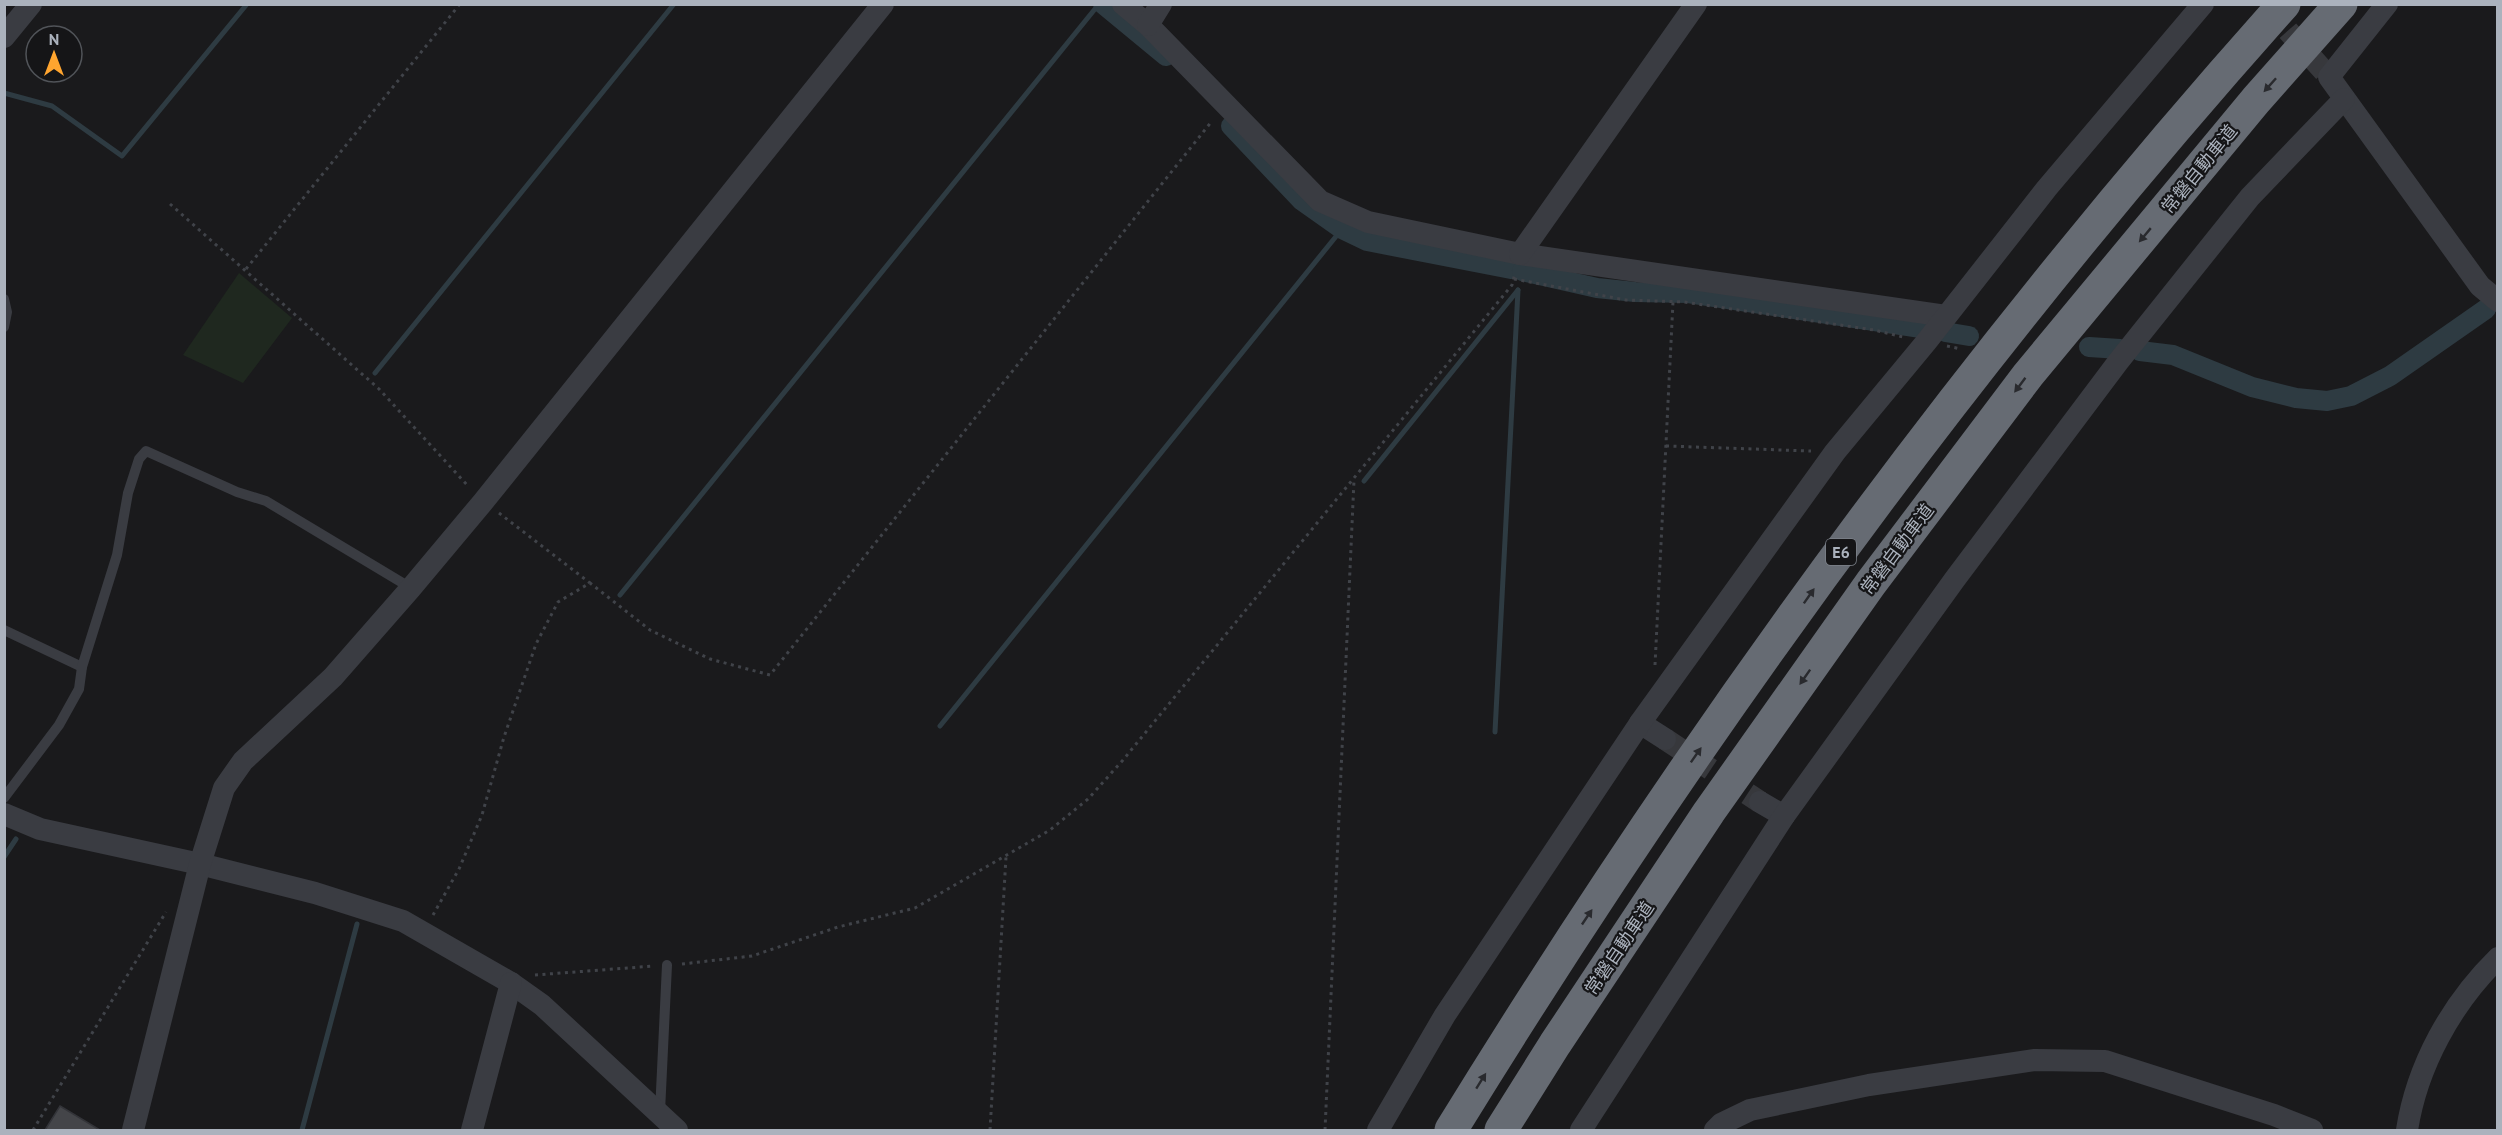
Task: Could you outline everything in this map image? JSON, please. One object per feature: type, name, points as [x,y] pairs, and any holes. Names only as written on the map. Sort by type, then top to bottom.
[{"type":"highway","name":"常磐自動車道","points":[[1501,1131],[1555,1044],[1702,822],[1871,583],[2028,375],[2256,100],[2342,4]]},
{"type":"highway","name":"E6","points":[[1451,1131],[1517,1022],[1672,789],[1836,558],[1990,355],[2132,180],[2282,7]]},
{"type":"street","points":[[4,38],[31,4]]},
{"type":"street","points":[[133,1131],[200,864],[224,788],[243,761],[333,676],[411,588],[483,502],[883,4]]},
{"type":"street","points":[[1123,4],[1149,25],[1320,201],[1368,222],[1520,254],[1946,316]]},
{"type":"street","points":[[1149,25],[1161,4]]},
{"type":"street","points":[[1520,254],[1696,4]]},
{"type":"street","points":[[1377,1131],[1445,1015],[1646,714],[1835,452],[1927,342],[2047,188],[2203,4]]},
{"type":"street","points":[[2387,4],[2329,77],[2480,286],[2498,301]]},
{"type":"street","points":[[1581,1131],[1784,816],[1955,579],[2118,362],[2250,197],[2344,99]]},
{"type":"street","points":[[1646,714],[1665,739]]},
{"type":"street","points":[[1760,802],[1784,816]]},
{"type":"street","points":[[4,814],[40,829],[200,864],[335,899],[403,921],[511,983],[542,1005],[677,1131]]},
{"type":"street","points":[[2407,1131],[2410,1112],[2431,1054],[2454,1008],[2478,977],[2498,958]]},
{"type":"street","points":[[472,1131],[511,983]]},
{"type":"street","points":[[1715,1131],[1721,1124],[1750,1110],[1869,1085],[2036,1060],[2105,1061],[2274,1115],[2312,1131]]},
{"type":"lane","points":[[4,299],[7,312],[4,327]]},
{"type":"lane","points":[[4,798],[58,725],[79,689],[82,667],[117,555],[128,493],[139,459],[146,451],[237,492],[266,501],[411,588]]},
{"type":"lane","points":[[4,630],[82,667]]},
{"type":"lane","points":[[660,1115],[667,965]]},
{"type":"path","points":[[246,269],[460,4]]},
{"type":"path","points":[[170,204],[379,389],[483,502],[650,630],[710,659],[770,675],[1226,104]]},
{"type":"path","points":[[511,983],[529,975],[752,956],[838,927],[915,908],[1050,830],[1088,799],[1123,760],[1512,285],[1520,254]]},
{"type":"path","points":[[1514,279],[1626,300],[1673,302],[1874,330],[1927,342]]},
{"type":"path","points":[[1646,714],[1666,446],[1673,302]]},
{"type":"path","points":[[1666,446],[1835,452]]},
{"type":"path","points":[[1325,1131],[1354,478]]},
{"type":"path","points":[[424,932],[459,869],[482,815],[504,737],[536,644],[558,603],[590,583]]},
{"type":"path","points":[[990,1131],[1006,857]]},
{"type":"path","points":[[33,1131],[168,910]]},
{"type":"shaded area","points":[[239,273],[292,318],[243,383],[183,355]]},
{"type":"building","points":[[60,1106],[100,1130],[45,1130]]},
{"type":"waterway","points":[[4,93],[52,106],[122,156],[247,4]]},
{"type":"waterway","points":[[375,373],[674,4]]},
{"type":"waterway","points":[[620,595],[1099,4]]},
{"type":"waterway","points":[[1103,4],[1166,56]]},
{"type":"waterway","points":[[1231,126],[1301,200],[1342,229],[1367,241],[1511,269]]},
{"type":"waterway","points":[[940,726],[1342,229]]},
{"type":"waterway","points":[[1522,271],[1597,288],[1635,292],[1688,293],[1921,328]]},
{"type":"waterway","points":[[1364,481],[1518,290]]},
{"type":"waterway","points":[[1495,732],[1518,290]]},
{"type":"waterway","points":[[2140,351],[2173,355],[2252,387],[2296,398],[2327,401],[2351,396],[2390,376],[2486,309]]},
{"type":"waterway","points":[[1945,332],[1969,336]]},
{"type":"waterway","points":[[2089,347],[2120,349]]},
{"type":"waterway","points":[[4,857],[16,839]]},
{"type":"waterway","points":[[302,1130],[357,924]]},
{"type":"tunnel","points":[[2266,6],[2329,77]]},
{"type":"tunnel","points":[[1665,739],[1760,802]]}]
